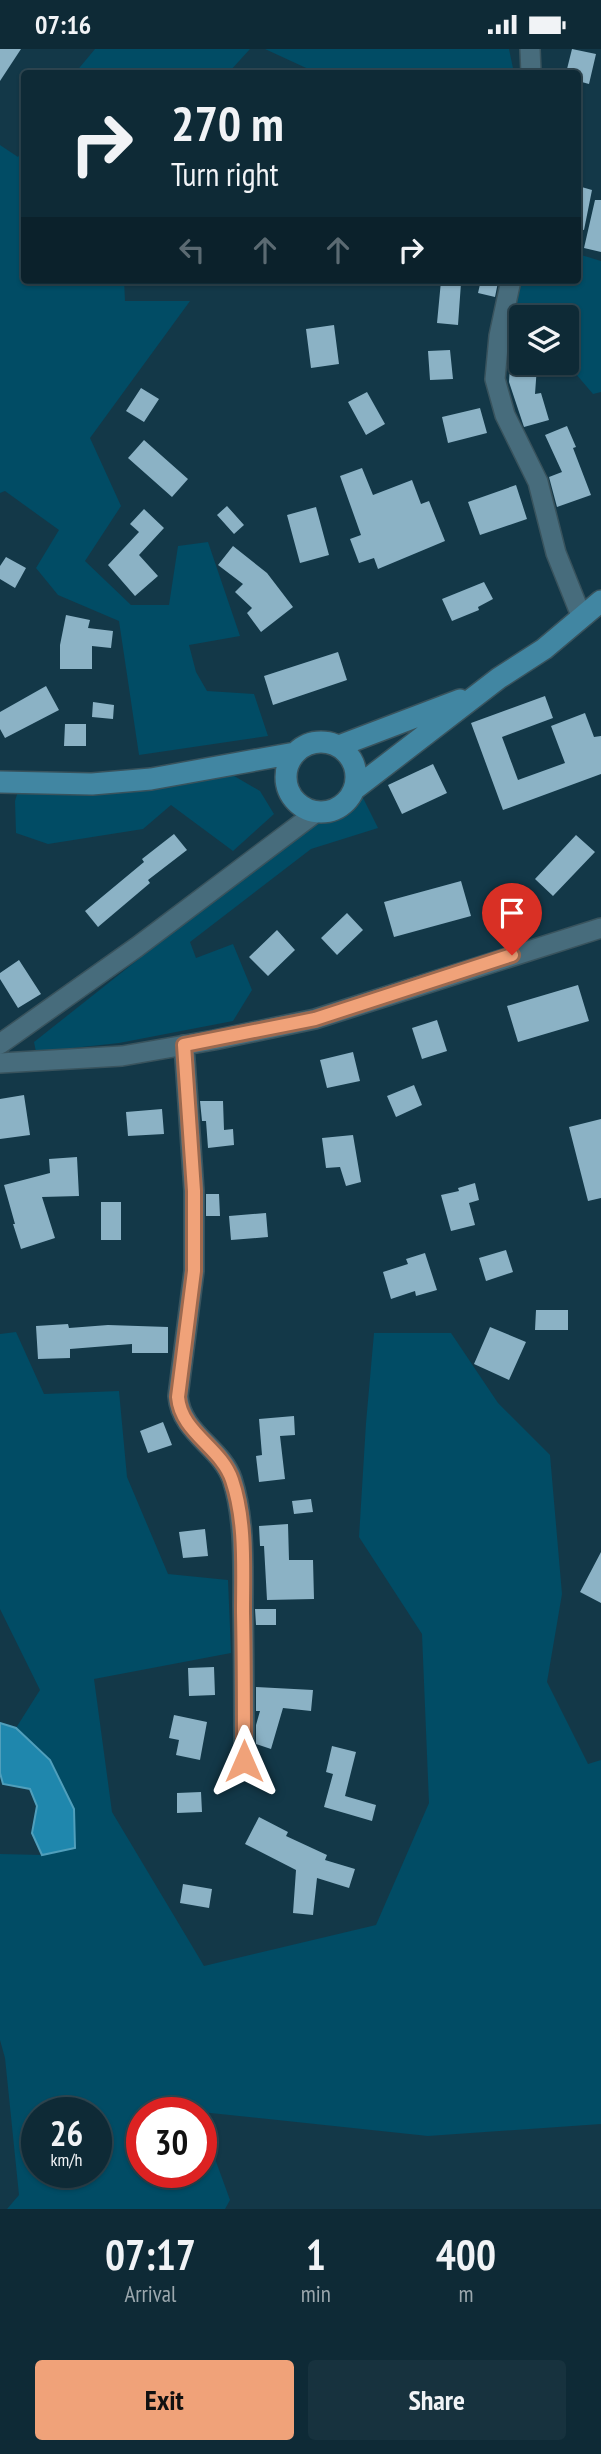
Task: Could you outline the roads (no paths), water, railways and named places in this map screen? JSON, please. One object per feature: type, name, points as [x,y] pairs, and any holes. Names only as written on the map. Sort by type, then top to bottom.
[{"type":"main road","points":[[295,753],[287,767],[289,795],[299,807],[315,813],[331,811],[346,801],[356,789],[544,649],[601,601]]},
{"type":"main road","points":[[339,746],[485,691]]},
{"type":"main road","points":[[0,782],[93,784],[151,779],[295,753],[308,744],[324,742],[339,746],[351,758],[357,773],[356,789]]},
{"type":"street","points":[[530,49],[531,70]]},
{"type":"street","points":[[510,284],[499,336],[495,379],[505,415],[538,482],[556,553],[582,618]]},
{"type":"street","points":[[0,1044],[137,947],[315,813]]},
{"type":"street","points":[[0,1063],[122,1056],[315,1019],[601,927]]},
{"type":"street","points":[[184,1045],[194,1191],[194,1271],[178,1397],[179,1410],[186,1423],[223,1463],[231,1478],[237,1500],[243,1547],[244,1761]]}]
